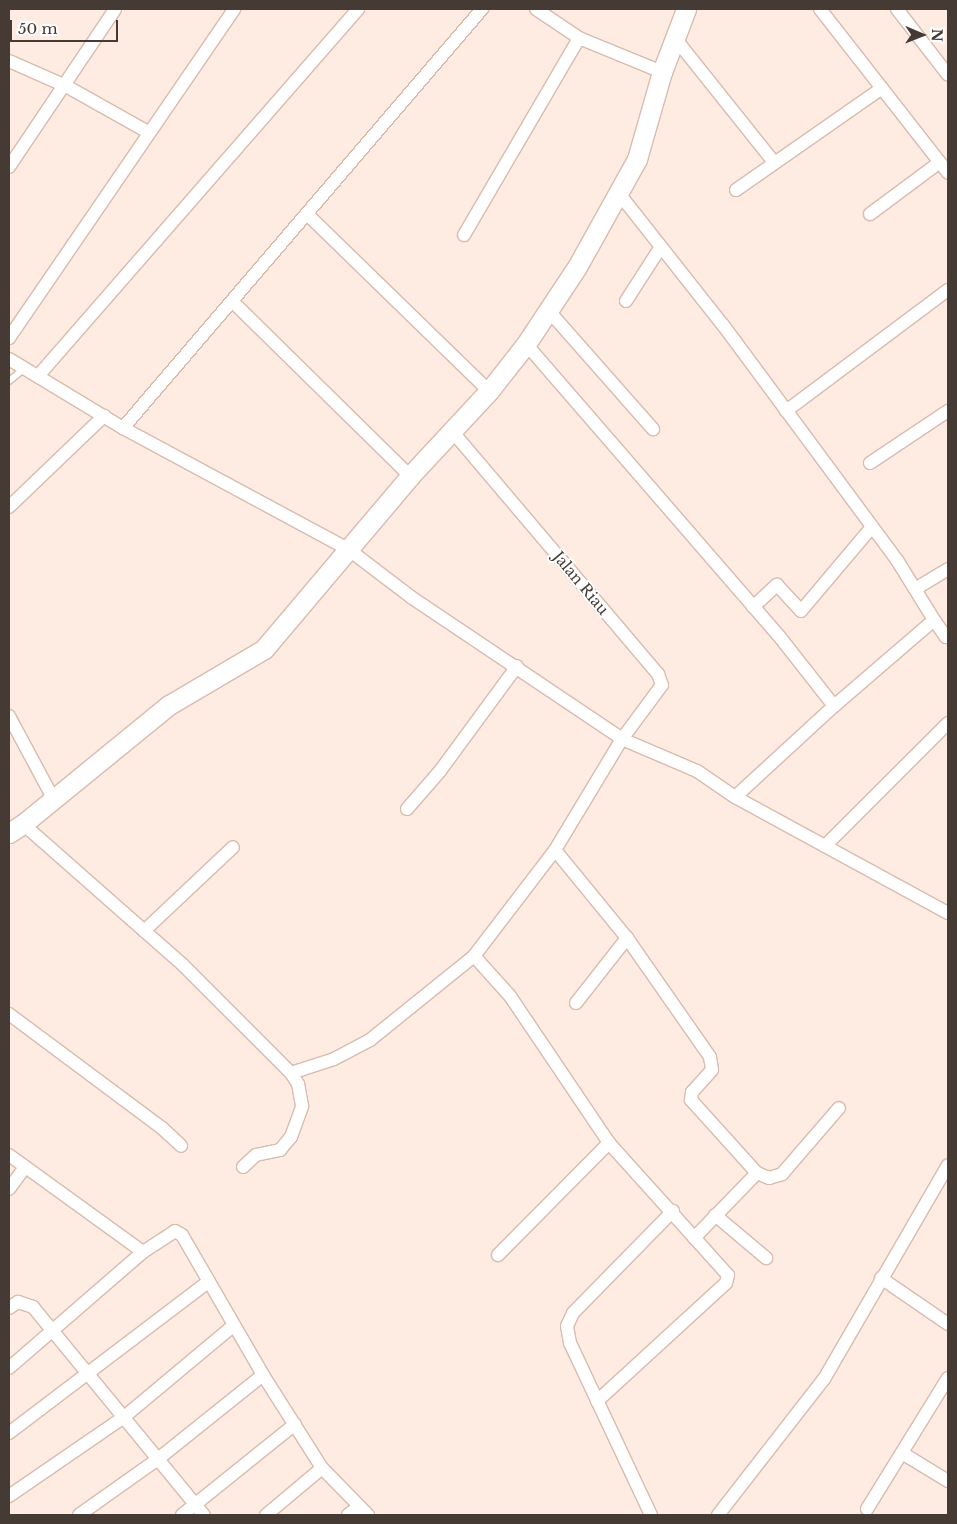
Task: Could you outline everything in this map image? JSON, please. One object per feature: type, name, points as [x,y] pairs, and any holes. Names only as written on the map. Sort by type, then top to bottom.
[{"type":"street","points":[[9,167],[66,86],[115,9]]},
{"type":"street","points":[[9,338],[148,132],[234,9]]},
{"type":"street","points":[[38,376],[358,9]]},
{"type":"street","points":[[123,428],[482,9]]},
{"type":"street","points":[[536,9],[551,14],[579,38],[662,72]]},
{"type":"street","points":[[243,1166],[256,1155],[280,1150],[290,1137],[302,1106],[298,1084],[291,1073],[184,965],[16,829],[169,705],[264,649],[410,476],[453,432],[489,391],[526,344],[577,268],[644,140],[662,72],[686,9]]},
{"type":"street","points":[[820,9],[948,173]]},
{"type":"street","points":[[897,9],[948,76]]},
{"type":"street","points":[[674,37],[774,161]]},
{"type":"street","points":[[464,235],[579,38]]},
{"type":"street","points":[[9,60],[66,86],[148,132]]},
{"type":"street","points":[[736,190],[774,161],[882,88]]},
{"type":"street","points":[[870,214],[940,162]]},
{"type":"street","points":[[616,191],[786,411],[872,527],[947,638]]},
{"type":"street","points":[[307,214],[489,391]]},
{"type":"street","points":[[626,301],[660,248]]},
{"type":"street","points":[[786,411],[948,290]]},
{"type":"street","points":[[232,301],[410,476]]},
{"type":"street","points":[[548,310],[653,429]]},
{"type":"street","points":[[526,344],[753,607],[834,706]]},
{"type":"street","points":[[9,359],[123,428],[348,549],[425,607],[518,666],[622,739],[697,771],[735,797],[948,913]]},
{"type":"street","points":[[870,463],[948,411]]},
{"type":"street","points":[[9,507],[104,416]]},
{"type":"street","name":"Jalan Riau","points":[[291,1073],[334,1060],[370,1040],[474,956],[555,850],[622,739],[660,691],[661,679],[453,432]]},
{"type":"street","points":[[753,607],[777,585],[801,611],[872,527]]},
{"type":"street","points":[[915,589],[948,569]]},
{"type":"street","points":[[735,797],[834,706],[934,620]]},
{"type":"street","points":[[406,809],[440,771],[518,666]]},
{"type":"street","points":[[9,716],[54,800]]},
{"type":"street","points":[[825,846],[948,723]]},
{"type":"street","points":[[144,931],[233,847]]},
{"type":"street","points":[[555,850],[627,938],[667,992],[712,1062],[712,1070],[692,1092],[692,1100],[757,1173],[769,1178],[782,1174],[839,1108]]},
{"type":"street","points":[[576,1003],[627,938]]},
{"type":"street","points":[[474,956],[510,996],[609,1143],[727,1272],[726,1283],[597,1401]]},
{"type":"street","points":[[9,1014],[162,1128],[182,1146]]},
{"type":"street","points":[[498,1255],[609,1143]]},
{"type":"street","points":[[9,1154],[143,1252]]},
{"type":"street","points":[[723,1514],[807,1404],[948,1165]]},
{"type":"street","points":[[9,1189],[25,1167]]},
{"type":"street","points":[[694,1238],[757,1173]]},
{"type":"street","points":[[651,1515],[570,1343],[569,1319],[673,1211]]},
{"type":"street","points":[[715,1215],[766,1258]]},
{"type":"street","points":[[9,1368],[53,1333],[143,1252],[176,1231],[182,1234],[263,1376],[322,1468],[368,1515]]},
{"type":"street","points":[[881,1278],[948,1324]]},
{"type":"street","points":[[9,1434],[208,1282]]},
{"type":"street","points":[[9,1308],[18,1302],[26,1303],[89,1374],[200,1510]]},
{"type":"street","points":[[9,1496],[124,1417],[234,1325]]},
{"type":"street","points":[[80,1515],[158,1459],[263,1376]]},
{"type":"street","points":[[867,1509],[948,1378]]},
{"type":"street","points":[[182,1515],[200,1510],[294,1424]]},
{"type":"street","points":[[902,1453],[948,1481]]},
{"type":"street","points":[[266,1515],[322,1468]]},
{"type":"street","points":[[348,1515],[359,1506]]},
{"type":"lane","points":[[9,381],[25,368]]}]
